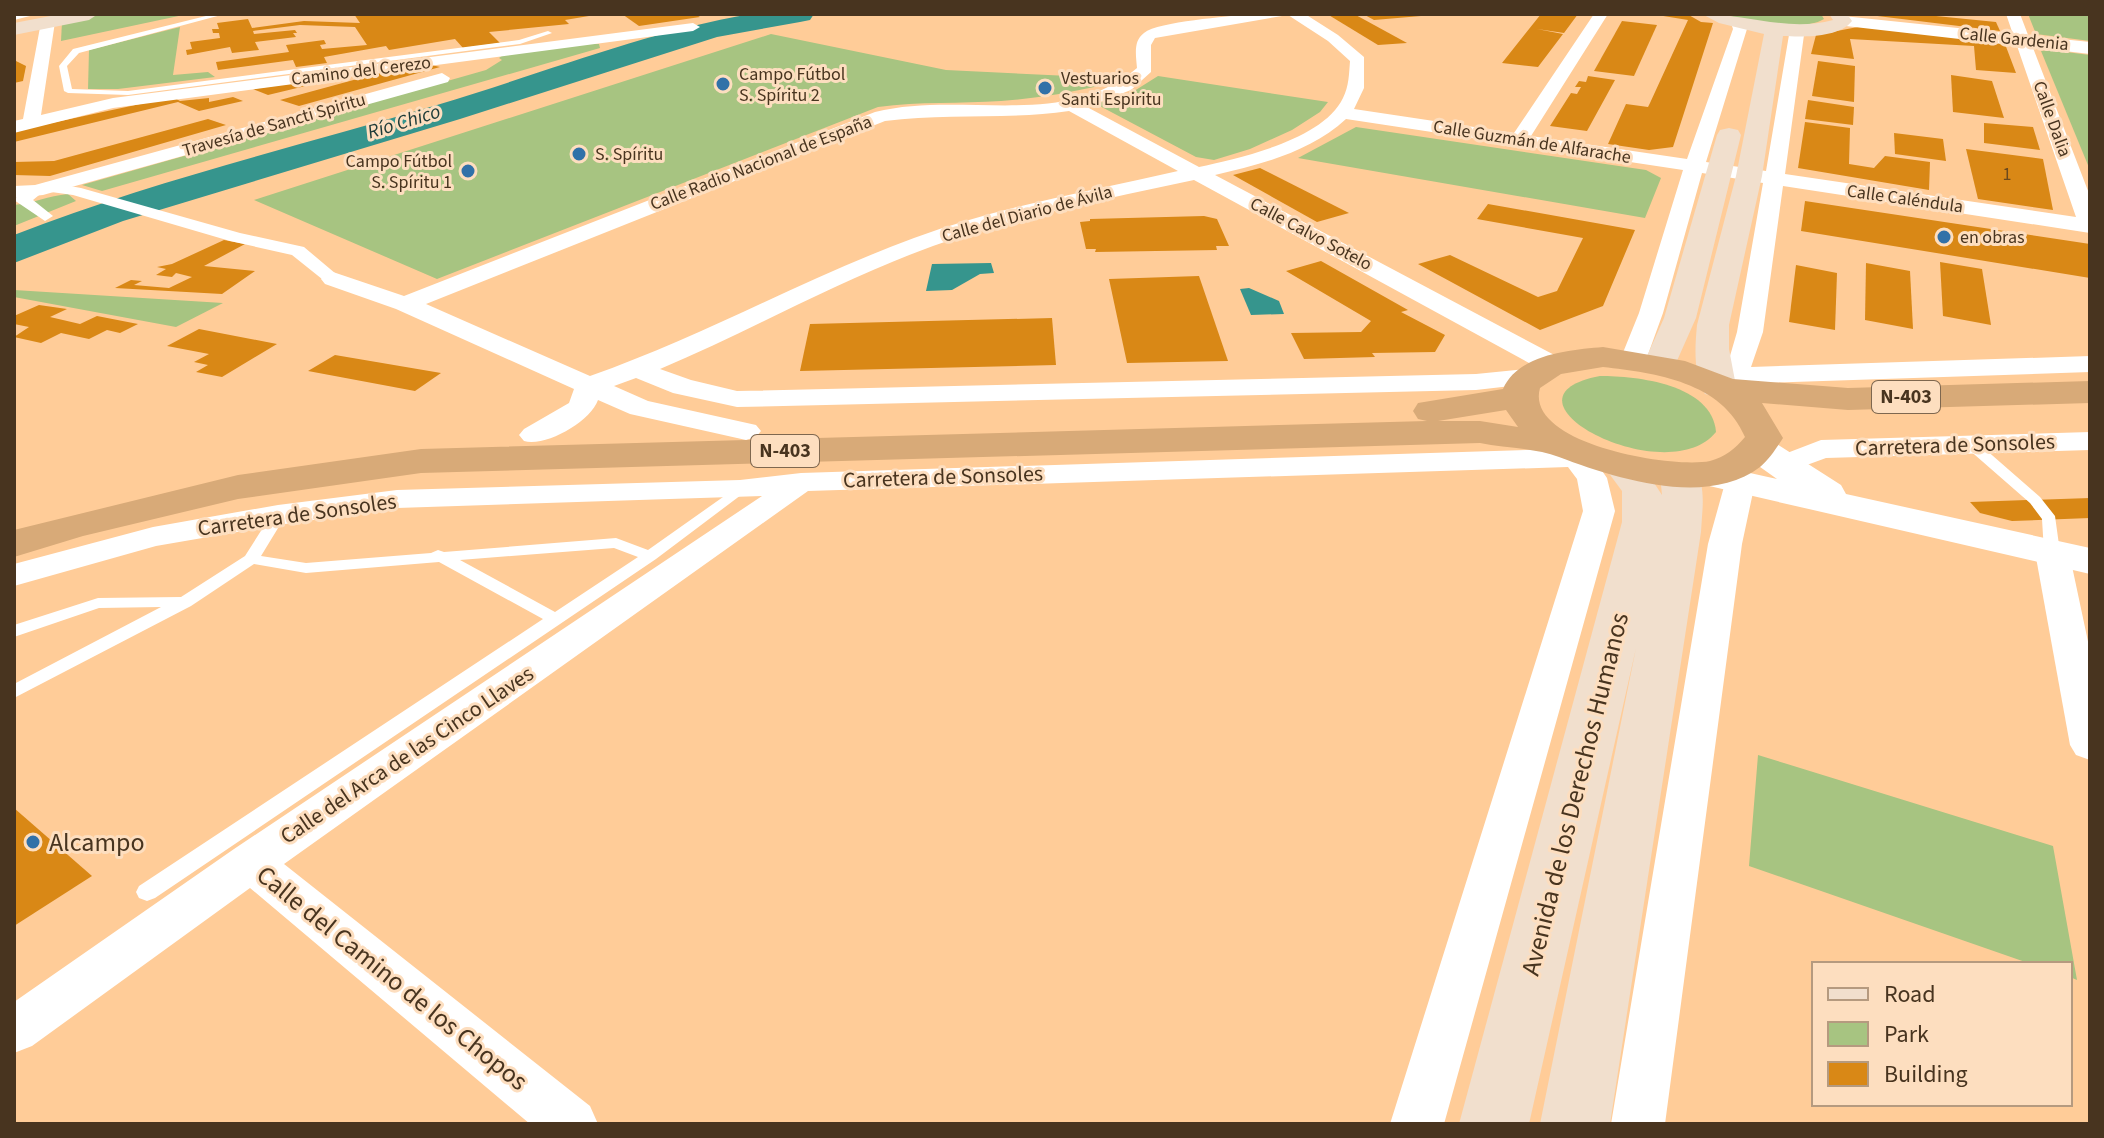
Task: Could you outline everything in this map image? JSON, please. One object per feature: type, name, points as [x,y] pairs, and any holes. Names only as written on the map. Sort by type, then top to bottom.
[{"type":"highway","name":"N-403","points":[[14,523],[242,465],[430,438],[1433,411],[1533,379],[1575,359],[1646,362],[1848,399],[2090,392]]},
{"type":"highway","name":"N-403","points":[[1581,459],[1741,461],[1756,417],[1720,374]]},
{"type":"highway","points":[[1533,379],[1526,413],[1533,422],[1581,459]]},
{"type":"highway","name":"Carretera de Sonsoles","points":[[1741,461],[1817,420],[2090,411]]},
{"type":"highway","name":"Carretera de Sonsoles","points":[[14,544],[70,527],[238,487],[421,461],[1444,432],[1480,432],[1581,459]]},
{"type":"main road","points":[[14,30],[48,20],[89,14]]},
{"type":"main road","points":[[1711,14],[1768,27],[1831,27],[1841,17]]},
{"type":"main road","points":[[1646,362],[1680,318],[1707,169],[1757,31],[1768,27]]},
{"type":"main road","points":[[1720,374],[1713,325],[1762,178],[1774,33],[1768,27]]},
{"type":"main road","name":"Avenida de los Derechos Humanos","points":[[1494,1124],[1643,522],[1642,491],[1581,459]]},
{"type":"main road","name":"Avenida de los Derechos Humanos","points":[[1575,1124],[1680,532],[1683,492],[1741,461]]},
{"type":"street","name":"Calle Radio Nacional de España","points":[[405,304],[881,116],[1070,105],[1131,85],[1145,69],[1143,45],[1150,35],[1170,29],[1282,14]]},
{"type":"street","points":[[1295,14],[1333,38],[1358,60],[1358,86],[1345,113]]},
{"type":"street","points":[[1519,140],[1601,14]]},
{"type":"street","name":"Calle Dalia","points":[[2013,14],[2090,226]]},
{"type":"street","points":[[14,17],[48,20],[44,60],[22,125]]},
{"type":"street","name":"Calle Gardenia","points":[[1841,17],[2090,48]]},
{"type":"street","name":"Camino del Cerezo","points":[[22,125],[113,103],[693,27]]},
{"type":"street","name":"Travesía de Sancti Spiritu","points":[[42,189],[473,70],[489,62],[483,55]]},
{"type":"street","name":"Calle Calvo Sotelo","points":[[1070,105],[1196,173],[1533,379]]},
{"type":"street","name":"Calle Guzmán de Alfarache","points":[[1345,113],[1707,169]]},
{"type":"street","name":"Calle del Diario de Ávila","points":[[589,386],[638,370],[835,277],[925,241],[1036,208],[1258,158],[1303,140],[1345,113]]},
{"type":"street","name":"Calle Caléndula","points":[[1707,169],[2090,226]]},
{"type":"street","points":[[1762,178],[1720,374],[2090,364]]},
{"type":"street","points":[[42,189],[22,200],[45,216]]},
{"type":"street","points":[[14,192],[42,189],[75,191],[236,237],[298,251],[333,279],[405,304],[640,408],[746,431]]},
{"type":"street","points":[[638,370],[683,387],[737,399],[1533,379]]},
{"type":"street","points":[[534,435],[581,408],[589,386]]},
{"type":"street","name":"Carretera de Sonsoles","points":[[1741,461],[1821,449],[2090,441]]},
{"type":"street","name":"Carretera de Sonsoles","points":[[14,575],[153,537],[278,515],[397,499],[740,489],[801,482],[1497,458],[1581,459]]},
{"type":"street","points":[[1417,1124],[1599,511],[1581,459]]},
{"type":"street","points":[[1638,1124],[1725,544],[1741,461],[1857,506],[2090,561]]},
{"type":"street","name":"Calle del Arca de las Cinco Llaves","points":[[14,1030],[250,862],[729,535],[801,482]]},
{"type":"street","points":[[2052,552],[2090,745]]},
{"type":"street","name":"Calle del Camino de los Chopos","points":[[250,862],[571,1124]]},
{"type":"lane","points":[[222,14],[76,51],[63,66],[68,91],[128,93],[520,42],[548,33]]},
{"type":"lane","points":[[1972,445],[2035,500],[2050,519],[2052,552]]},
{"type":"lane","points":[[147,892],[650,556],[740,489]]},
{"type":"lane","points":[[14,692],[185,602],[251,559],[278,515]]},
{"type":"lane","points":[[251,559],[306,568],[616,543],[650,556]]},
{"type":"lane","points":[[438,555],[556,619]]},
{"type":"lane","points":[[14,631],[98,603],[185,602]]},
{"type":"green space","points":[[98,14],[188,14],[61,41],[62,22]]},
{"type":"green space","points":[[1724,14],[1821,14],[1824,19],[1789,26]]},
{"type":"green space","points":[[2028,14],[2090,14],[2090,41],[2036,34]]},
{"type":"green space","points":[[180,27],[173,75],[208,72],[215,77],[118,89],[88,89],[89,50]]},
{"type":"green space","name":"S. Spíritu","points":[[771,34],[946,70],[1091,77],[1099,86],[1013,100],[878,107],[437,279],[254,200]]},
{"type":"green space","points":[[599,44],[600,48],[102,191],[82,185],[486,70],[502,60],[499,58],[503,55]]},
{"type":"green space","points":[[2041,51],[2090,55],[2090,170]]},
{"type":"green space","points":[[1158,76],[1328,102],[1320,112],[1292,130],[1250,149],[1214,160],[1196,157],[1096,104],[1131,93]]},
{"type":"green space","points":[[1356,127],[1646,170],[1661,178],[1645,218],[1298,158]]},
{"type":"green space","points":[[68,194],[76,201],[14,226],[14,205]]},
{"type":"green space","points":[[14,290],[223,303],[176,327],[14,297]]},
{"type":"green space","points":[[1600,376],[1652,381],[1687,393],[1701,403],[1711,416],[1716,432],[1692,448],[1661,452],[1627,447],[1596,435],[1573,419],[1562,403],[1570,387]]},
{"type":"green space","points":[[1758,755],[2053,846],[2077,980],[2072,978],[2072,962],[2025,962],[1749,866]]},
{"type":"water","points":[[991,263],[994,273],[980,274],[952,290],[926,291],[932,264]]},
{"type":"water","points":[[1249,288],[1279,301],[1284,314],[1251,315],[1240,289]]},
{"type":"building","points":[[354,14],[609,14],[609,16],[595,15],[565,20],[569,24],[489,32],[500,43],[463,48],[455,39],[389,50],[386,46],[324,57],[327,63],[296,67],[293,60],[218,70],[216,62],[289,52],[286,45],[324,40],[326,44],[320,45],[322,49],[367,45],[355,27],[300,25],[253,31],[254,34],[295,30],[297,33],[293,33],[296,37],[255,42],[259,50],[232,53],[230,47],[187,55],[186,50],[192,49],[190,42],[220,38],[219,33],[213,33],[212,29],[219,29],[217,23],[248,19],[252,28],[304,21],[360,23]]},
{"type":"building","points":[[622,14],[695,14],[700,17],[639,26]]},
{"type":"building","points":[[1327,14],[1354,14],[1407,43],[1378,45]]},
{"type":"building","points":[[1363,14],[1421,14],[1421,16],[1374,20]]},
{"type":"building","points":[[1541,14],[1578,14],[1564,33],[1537,29],[1563,34],[1538,67],[1502,63]]},
{"type":"building","points":[[1651,14],[1687,14],[1701,22],[1713,23],[1673,147],[1649,150],[1608,144],[1626,104],[1648,107],[1688,20]]},
{"type":"building","points":[[1861,14],[1916,14],[1996,22],[2000,31]]},
{"type":"building","points":[[1622,21],[1657,25],[1634,76],[1594,71]]},
{"type":"building","points":[[1863,26],[2005,44],[2016,73],[1976,70],[1974,46],[1850,39],[1854,59],[1811,54],[1816,35]]},
{"type":"building","points":[[14,60],[26,66],[23,81],[14,83]]},
{"type":"building","points":[[1818,61],[1855,66],[1854,102],[1812,96]]},
{"type":"building","points":[[427,64],[440,67],[299,106],[280,100],[405,66]]},
{"type":"building","points":[[351,75],[268,95],[253,89]]},
{"type":"building","points":[[1951,75],[1992,81],[2004,118],[1953,112]]},
{"type":"building","points":[[1588,76],[1615,80],[1587,131],[1550,126],[1571,93],[1577,94],[1581,87],[1575,87],[1579,81],[1586,82]]},
{"type":"building","points":[[173,97],[180,101],[209,98],[209,102],[233,97],[243,101],[199,111],[178,102],[14,142],[14,131]]},
{"type":"building","points":[[1808,100],[1854,107],[1853,125],[1805,119]]},
{"type":"building","points":[[208,119],[226,125],[50,176],[14,175],[14,162],[54,161]]},
{"type":"building","points":[[1805,122],[1850,128],[1849,164],[1874,168],[1885,156],[1930,162],[1929,190],[1798,168]]},
{"type":"building","points":[[1984,123],[2033,127],[2040,150],[1984,143]]},
{"type":"building","points":[[1894,133],[1943,139],[1946,161],[1895,154]]},
{"type":"building","points":[[1966,149],[2043,159],[2053,210],[1978,199]]},
{"type":"building","points":[[1260,168],[1349,213],[1317,222],[1233,175]]},
{"type":"building","name":"en obras","points":[[1805,201],[2090,244],[2090,278],[1801,231]]},
{"type":"building","points":[[1488,204],[1635,230],[1603,306],[1540,330],[1418,264],[1450,255],[1538,297],[1557,291],[1583,238],[1477,219]]},
{"type":"building","points":[[1204,216],[1217,219],[1229,246],[1216,246],[1217,250],[1095,252],[1096,249],[1086,249],[1080,222],[1090,219]]},
{"type":"building","points":[[224,240],[245,244],[204,266],[255,271],[222,294],[115,288],[131,280],[142,281],[134,285],[169,288],[192,277],[176,273],[172,277],[156,275],[166,269],[157,267],[172,264]]},
{"type":"building","points":[[1321,261],[1408,310],[1401,312],[1445,335],[1435,352],[1304,359],[1291,333],[1361,332],[1371,321],[1286,271]]},
{"type":"building","points":[[1940,262],[1982,269],[1991,325],[1943,316]]},
{"type":"building","points":[[1866,263],[1910,271],[1913,329],[1865,320]]},
{"type":"building","points":[[1796,265],[1837,273],[1835,330],[1789,322]]},
{"type":"building","points":[[1199,276],[1228,361],[1127,363],[1109,279]]},
{"type":"building","points":[[39,305],[67,309],[50,317],[80,324],[97,316],[138,324],[120,333],[107,330],[89,339],[61,333],[41,343],[14,337],[29,327],[14,324],[14,316]]},
{"type":"building","points":[[1052,318],[1056,365],[800,371],[810,324]]},
{"type":"building","points":[[199,329],[277,344],[222,377],[196,372],[208,365],[194,362],[209,354],[167,346]]},
{"type":"building","points":[[335,355],[441,373],[415,391],[308,371]]},
{"type":"building","points":[[2090,498],[2090,518],[2012,521],[1980,513],[1970,502]]},
{"type":"building","name":"Alcampo","points":[[14,808],[92,876],[14,926]]},
{"type":"waterway","name":"Río Chico","points":[[14,250],[109,212],[448,112],[712,29],[800,14]]},
{"type":"place","name":"Campo Fútbol S. Spíritu 2","points":[[723,84]]},
{"type":"place","name":"Vestuarios Santi Espiritu","points":[[1045,88]]},
{"type":"place","name":"S. Spíritu","points":[[579,154]]},
{"type":"place","name":"Campo Fútbol S. Spíritu 1","points":[[468,171]]},
{"type":"place","name":"en obras","points":[[1944,237]]},
{"type":"place","name":"Alcampo","points":[[33,842]]}]
